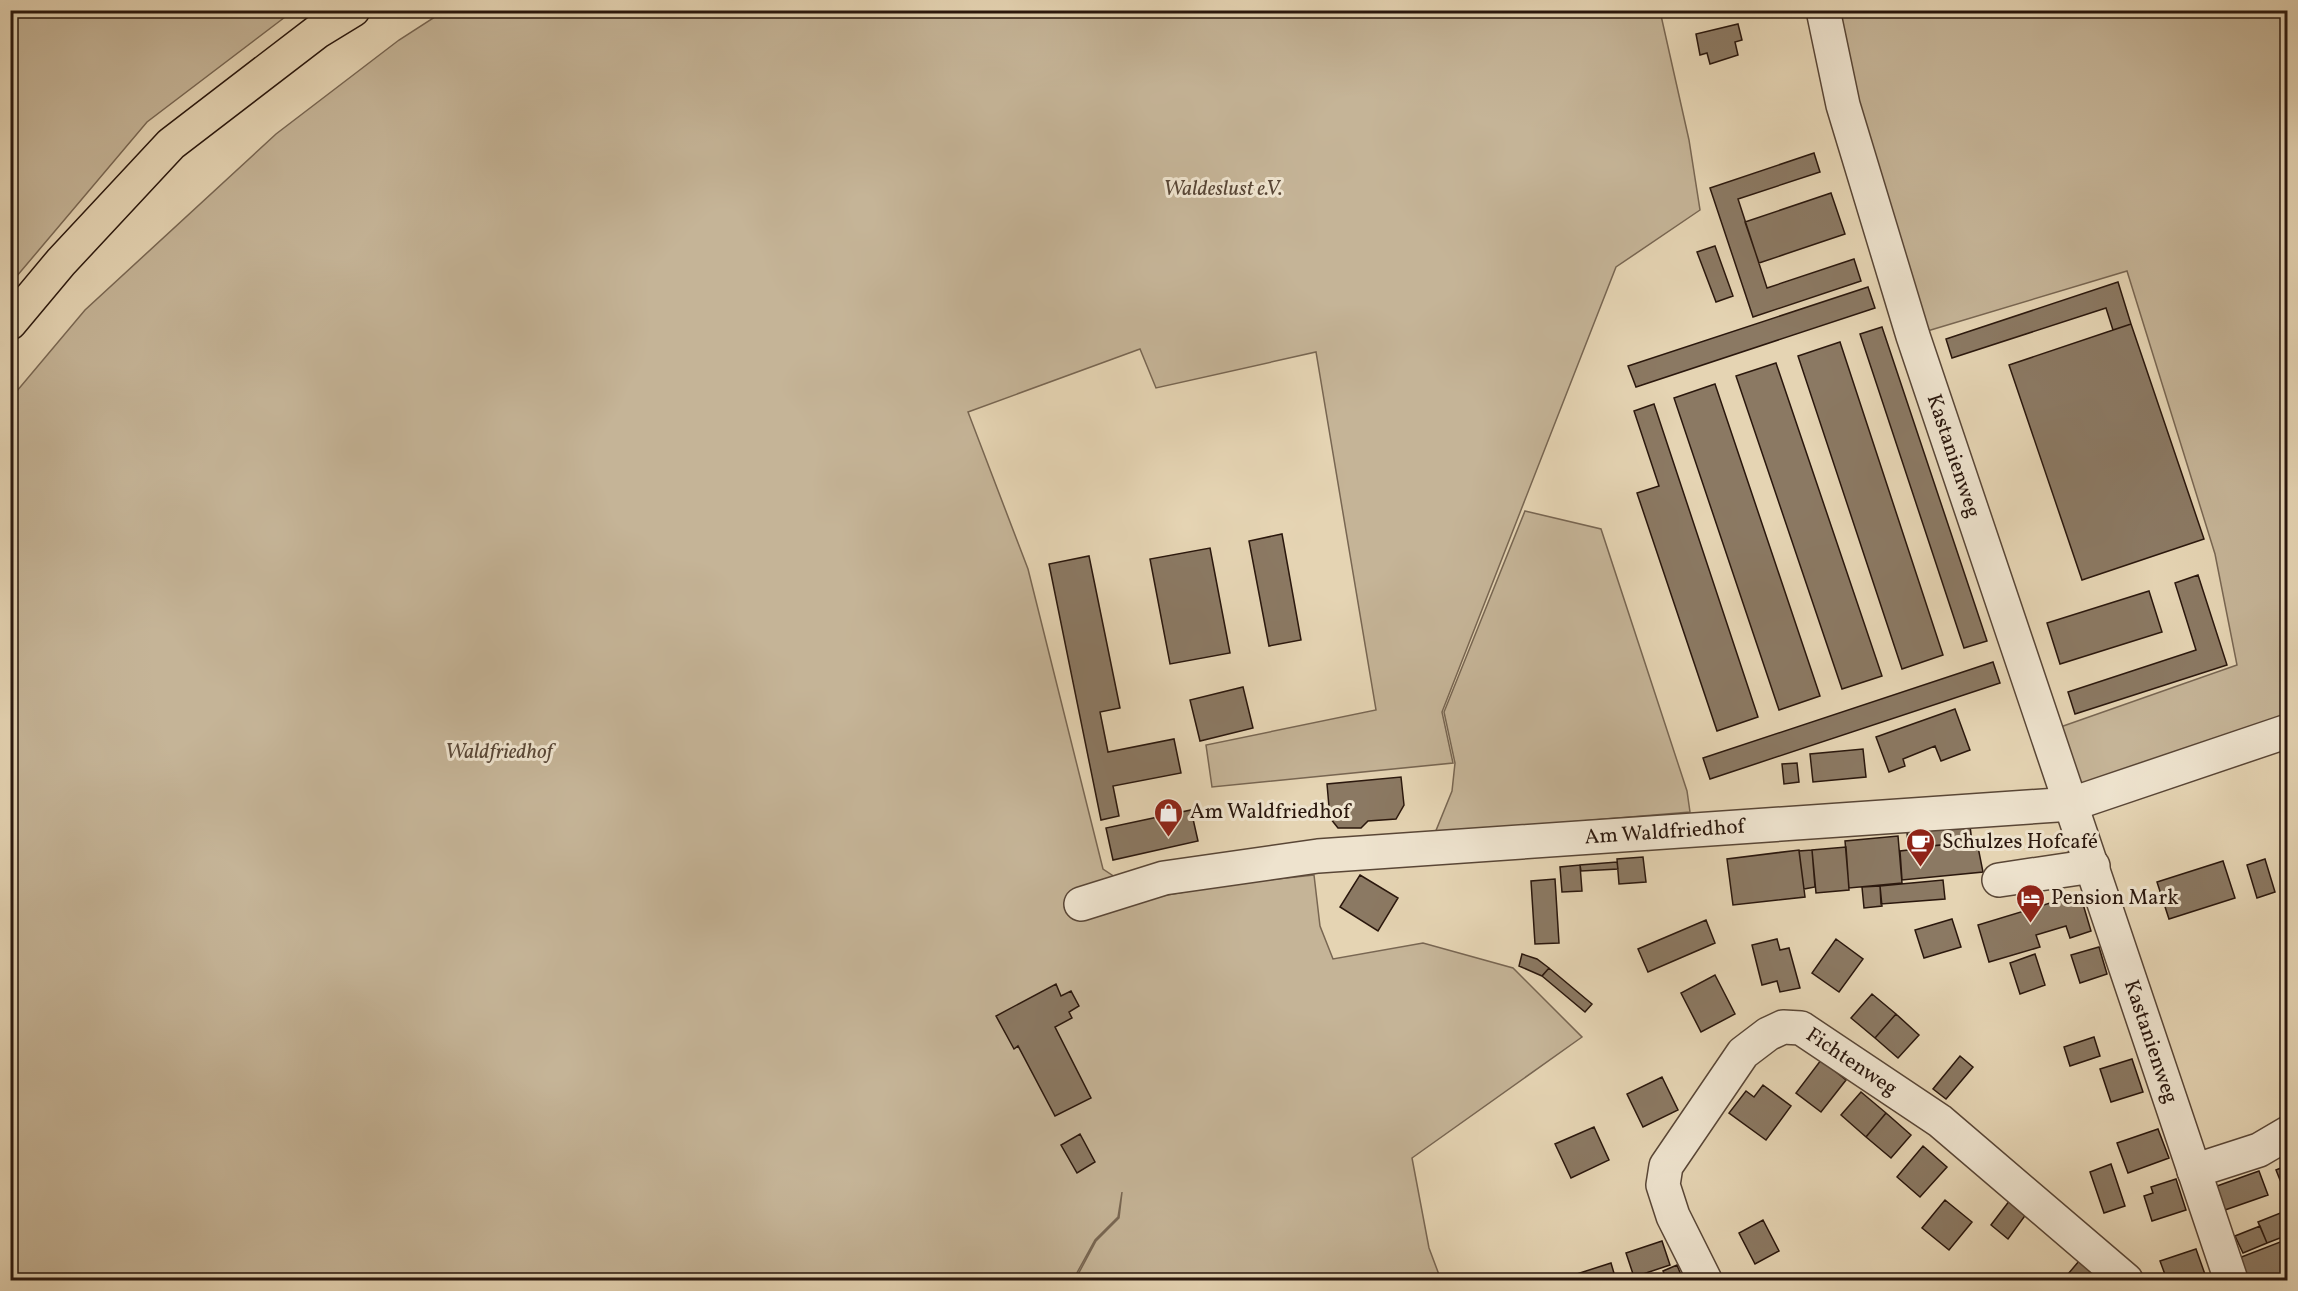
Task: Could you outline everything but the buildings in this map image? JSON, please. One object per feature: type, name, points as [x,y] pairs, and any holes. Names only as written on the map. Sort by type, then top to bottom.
[{"type":"main road","points":[[10,323],[61,262],[171,144],[317,32],[353,10]]},
{"type":"street","name":"Kastanienweg","points":[[1823,10],[1843,105],[1913,336],[2231,1281]]},
{"type":"street","points":[[2072,804],[2288,731]]},
{"type":"street","name":"Am Waldfriedhof","points":[[1080,904],[1164,878],[1318,856],[2072,804]]},
{"type":"street","points":[[1998,880],[2093,866]]},
{"type":"street","name":"Fichtenweg","points":[[1705,1281],[1673,1216],[1663,1185],[1666,1166],[1743,1053],[1768,1034],[1784,1026],[1801,1028],[1830,1045],[1940,1121],[2126,1281]]},
{"type":"street","points":[[2194,1171],[2259,1150],[2288,1133]]},
{"type":"green space","points":[[11,10],[293,11],[147,122],[11,283]]},
{"type":"green space","name":"Waldfriedhof","points":[[444,11],[1660,11],[1689,140],[1700,210],[1616,267],[1442,712],[1453,763],[1212,787],[1206,745],[1376,710],[1316,352],[1156,388],[1140,349],[968,412],[1028,569],[1103,869],[1130,887],[1139,900],[1230,884],[1314,875],[1320,926],[1333,959],[1423,943],[1513,968],[1582,1037],[1412,1158],[1429,1248],[1441,1280],[1075,1280],[1096,1241],[1119,1218],[1122,1192],[1118,1217],[1095,1240],[1073,1280],[11,1280],[11,398],[85,310],[276,134],[399,40]]},
{"type":"green space","points":[[1823,11],[2287,11],[2287,731],[2073,802],[2049,731],[2237,665],[2215,554],[2127,271],[1914,335]]},
{"type":"green space","points":[[1525,511],[1601,529],[1687,791],[1690,812],[1435,833],[1452,791],[1455,763],[1444,712]]},
{"type":"place","name":"Am Waldfriedhof","points":[[1169,838]]},
{"type":"place","name":"Schulzes Hofcafé","points":[[1921,868]]},
{"type":"place","name":"Pension Mark","points":[[2030,924]]},
{"type":"park label","name":"Waldeslust e.V.","points":[[1223,189]]}]
